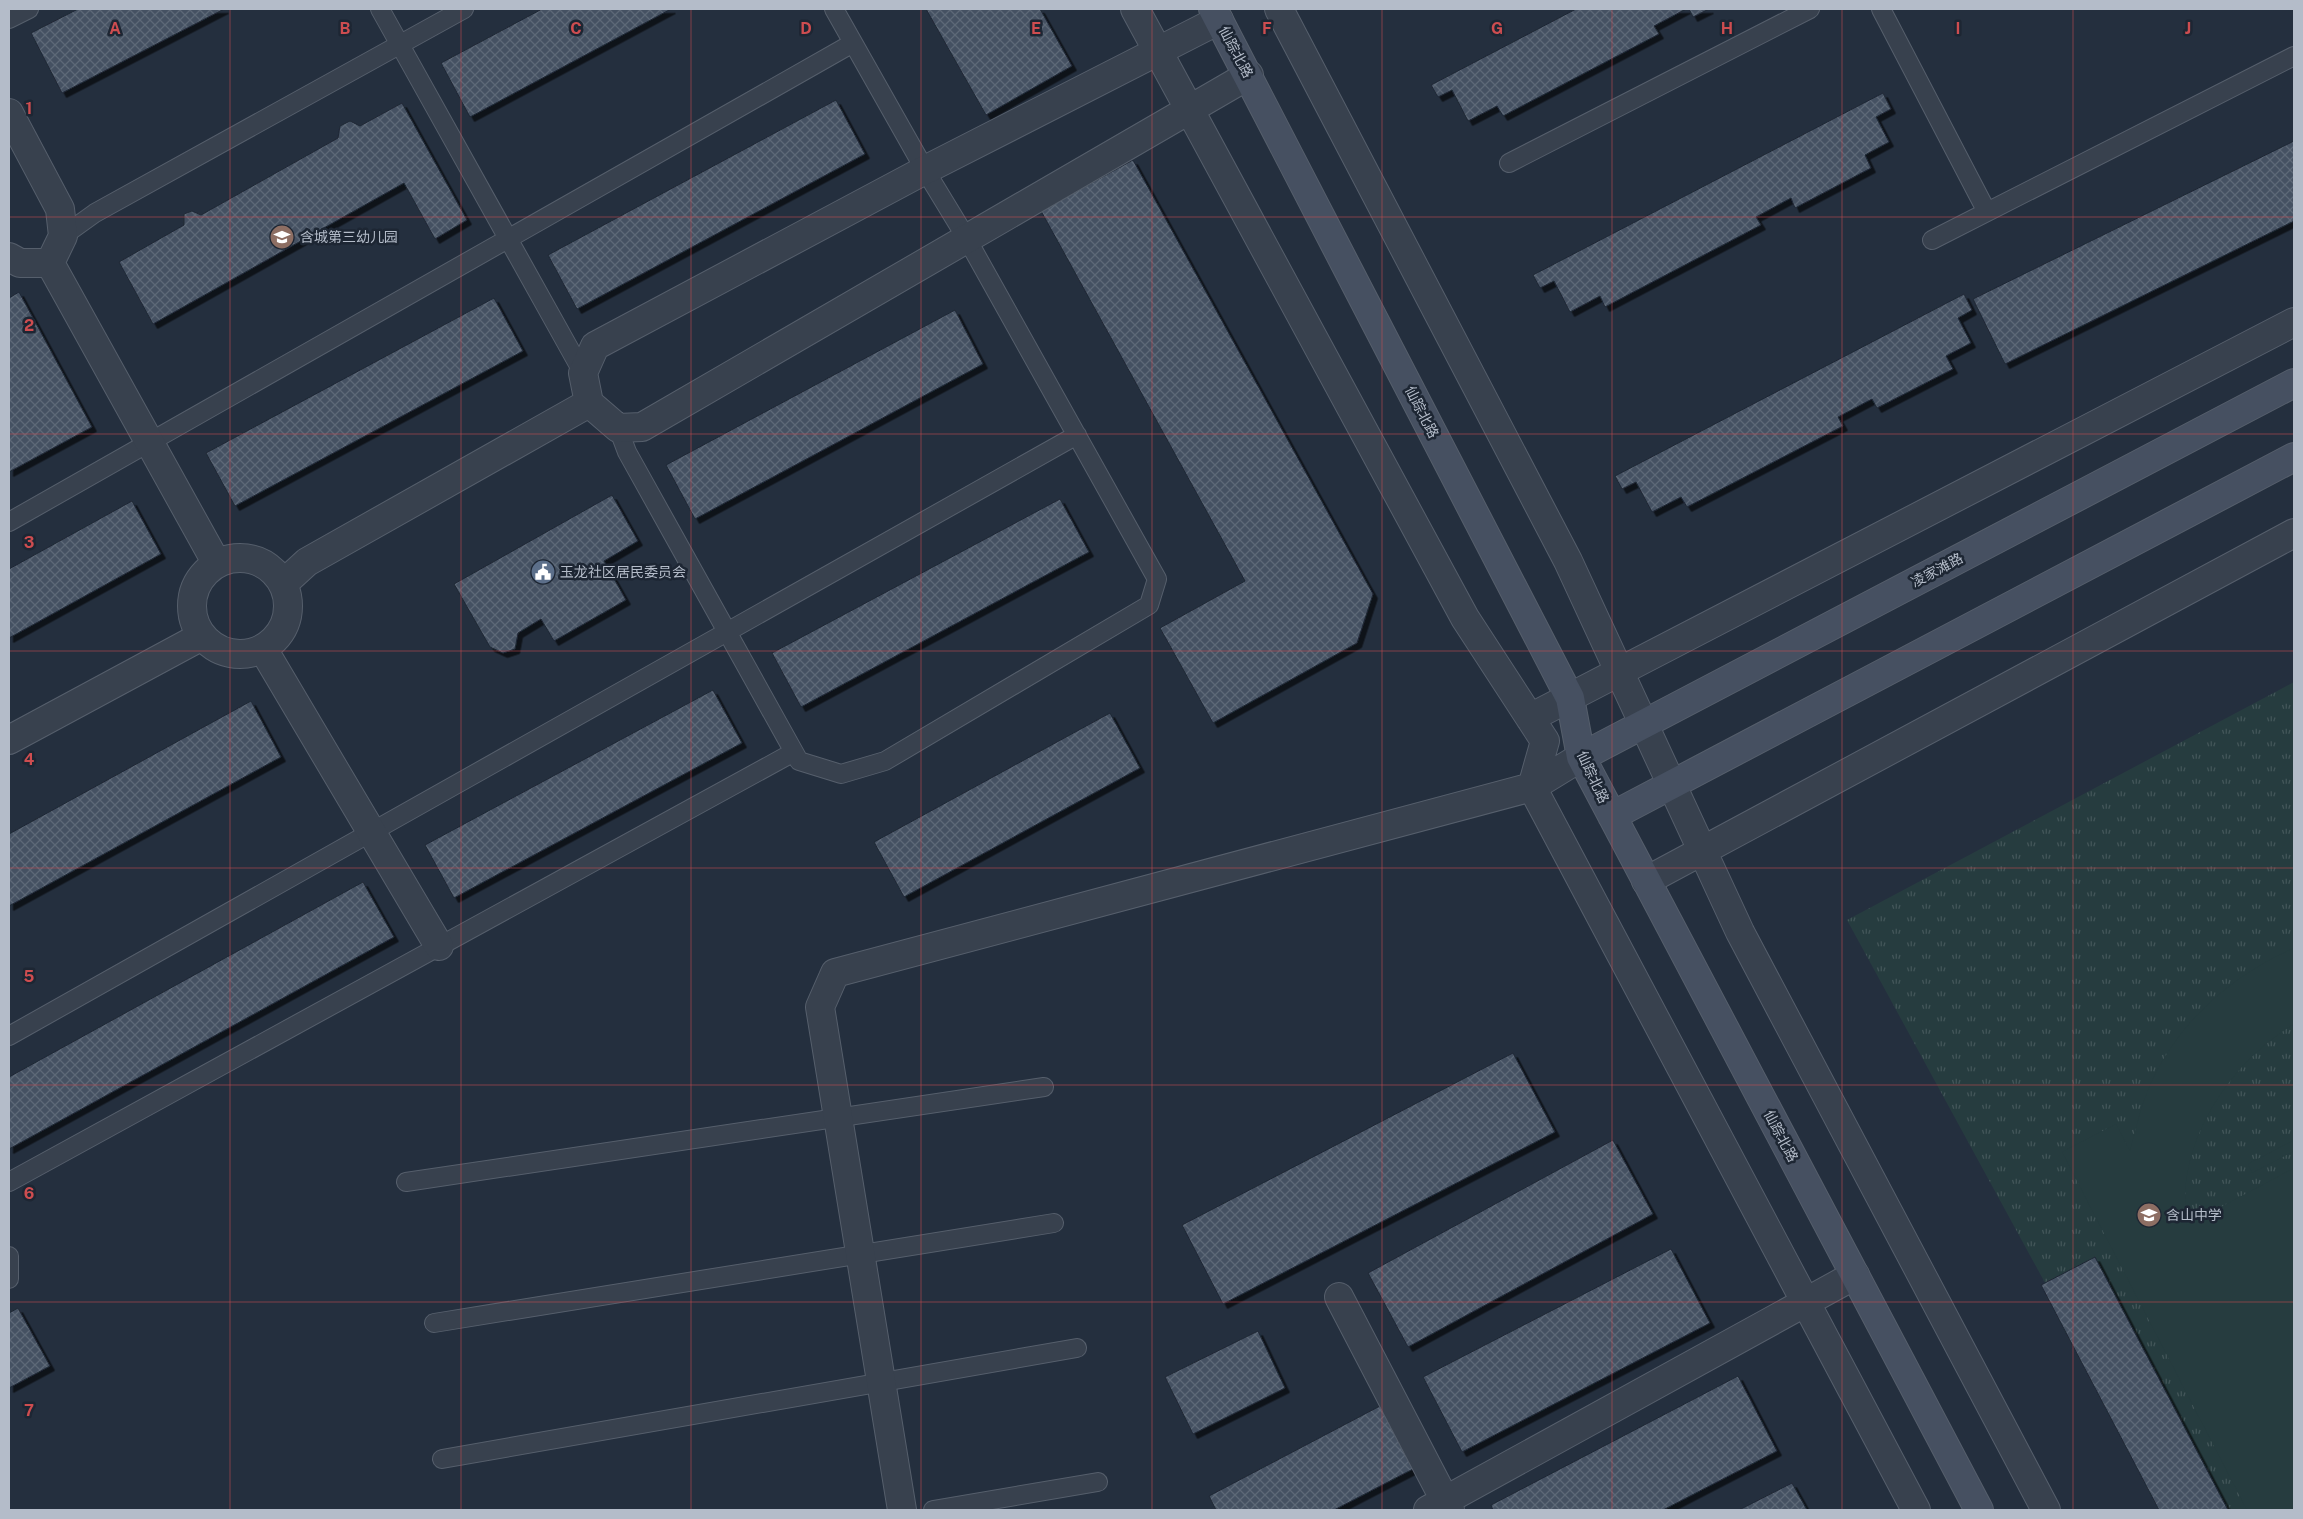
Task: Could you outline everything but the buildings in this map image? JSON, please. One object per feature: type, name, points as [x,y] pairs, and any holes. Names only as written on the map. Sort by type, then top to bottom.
[{"type":"main road","name":"仙踪北路","points":[[1216,14],[1570,698],[1581,757],[1979,1510]]},
{"type":"main road","name":"凌家滩路","points":[[1581,757],[2294,383]]},
{"type":"main road","points":[[1612,816],[2294,457]]},
{"type":"street","points":[[1135,9],[1465,618],[1545,741],[1532,787],[1916,1510]]},
{"type":"street","points":[[1279,9],[1568,561],[1740,932],[2046,1510]]},
{"type":"street","points":[[1216,14],[595,346],[583,373],[589,404],[618,428],[642,427],[1249,75]]},
{"type":"street","points":[[9,113],[60,208],[63,236],[50,263]]},
{"type":"street","points":[[12,263],[50,263]]},
{"type":"street","points":[[50,263],[217,564]]},
{"type":"street","points":[[1530,718],[2294,322]]},
{"type":"street","points":[[283,584],[307,562],[589,404]]},
{"type":"street","points":[[1646,881],[2294,533]]},
{"type":"street","points":[[232,559],[247,559],[261,563],[274,572],[283,584],[287,598],[287,613],[283,628],[274,640],[262,649],[246,654],[230,654],[214,647],[202,636],[194,621],[192,605],[195,589],[204,574],[217,564],[232,559]]},
{"type":"street","points":[[9,740],[202,636]]},
{"type":"street","points":[[262,649],[439,946]]},
{"type":"street","points":[[902,1510],[820,1008],[835,973],[1532,787],[1581,757]]},
{"type":"street","points":[[1339,1297],[1441,1507],[1854,1275]]},
{"type":"lane","points":[[9,19],[29,9]]},
{"type":"lane","points":[[380,9],[583,373]]},
{"type":"lane","points":[[63,236],[95,213],[464,9]]},
{"type":"lane","points":[[618,428],[627,452],[799,761],[841,774],[885,760],[1149,605],[1157,579],[967,239],[925,170],[834,9]]},
{"type":"lane","points":[[1509,163],[1810,9]]},
{"type":"lane","points":[[1881,9],[1987,212]]},
{"type":"lane","points":[[9,522],[853,43]]},
{"type":"lane","points":[[1932,240],[2294,56]]},
{"type":"lane","points":[[9,1036],[1077,435]]},
{"type":"lane","points":[[9,1182],[794,752]]},
{"type":"lane","points":[[406,1182],[1044,1087]]},
{"type":"lane","points":[[434,1324],[1054,1223]]},
{"type":"lane","points":[[9,1256],[9,1279]]},
{"type":"lane","points":[[442,1459],[1077,1348]]},
{"type":"lane","points":[[933,1510],[1098,1482]]},
{"type":"green space","name":"含山中学","points":[[2294,682],[2294,1510],[2169,1510],[1847,920]]},
{"type":"green space","points":[[2294,948],[2294,1024],[2270,1041],[2248,1061],[2228,1084],[2211,1109],[2198,1137],[2189,1165],[2185,1195],[2187,1225],[2294,1168],[2294,1510],[2247,1510],[2062,1152],[2116,1124],[2130,1151],[2141,1109],[2150,1085],[2162,1062],[2192,1021],[2209,1003],[2249,972]]},
{"type":"green space","points":[[2294,1140],[2294,1151],[2252,1173],[2248,1164]]},
{"type":"place","name":"含城第三幼儿园","points":[[282,237]]},
{"type":"place","name":"玉龙社区居民委员会","points":[[543,572]]},
{"type":"place","name":"含山中学","points":[[2149,1215]]}]
